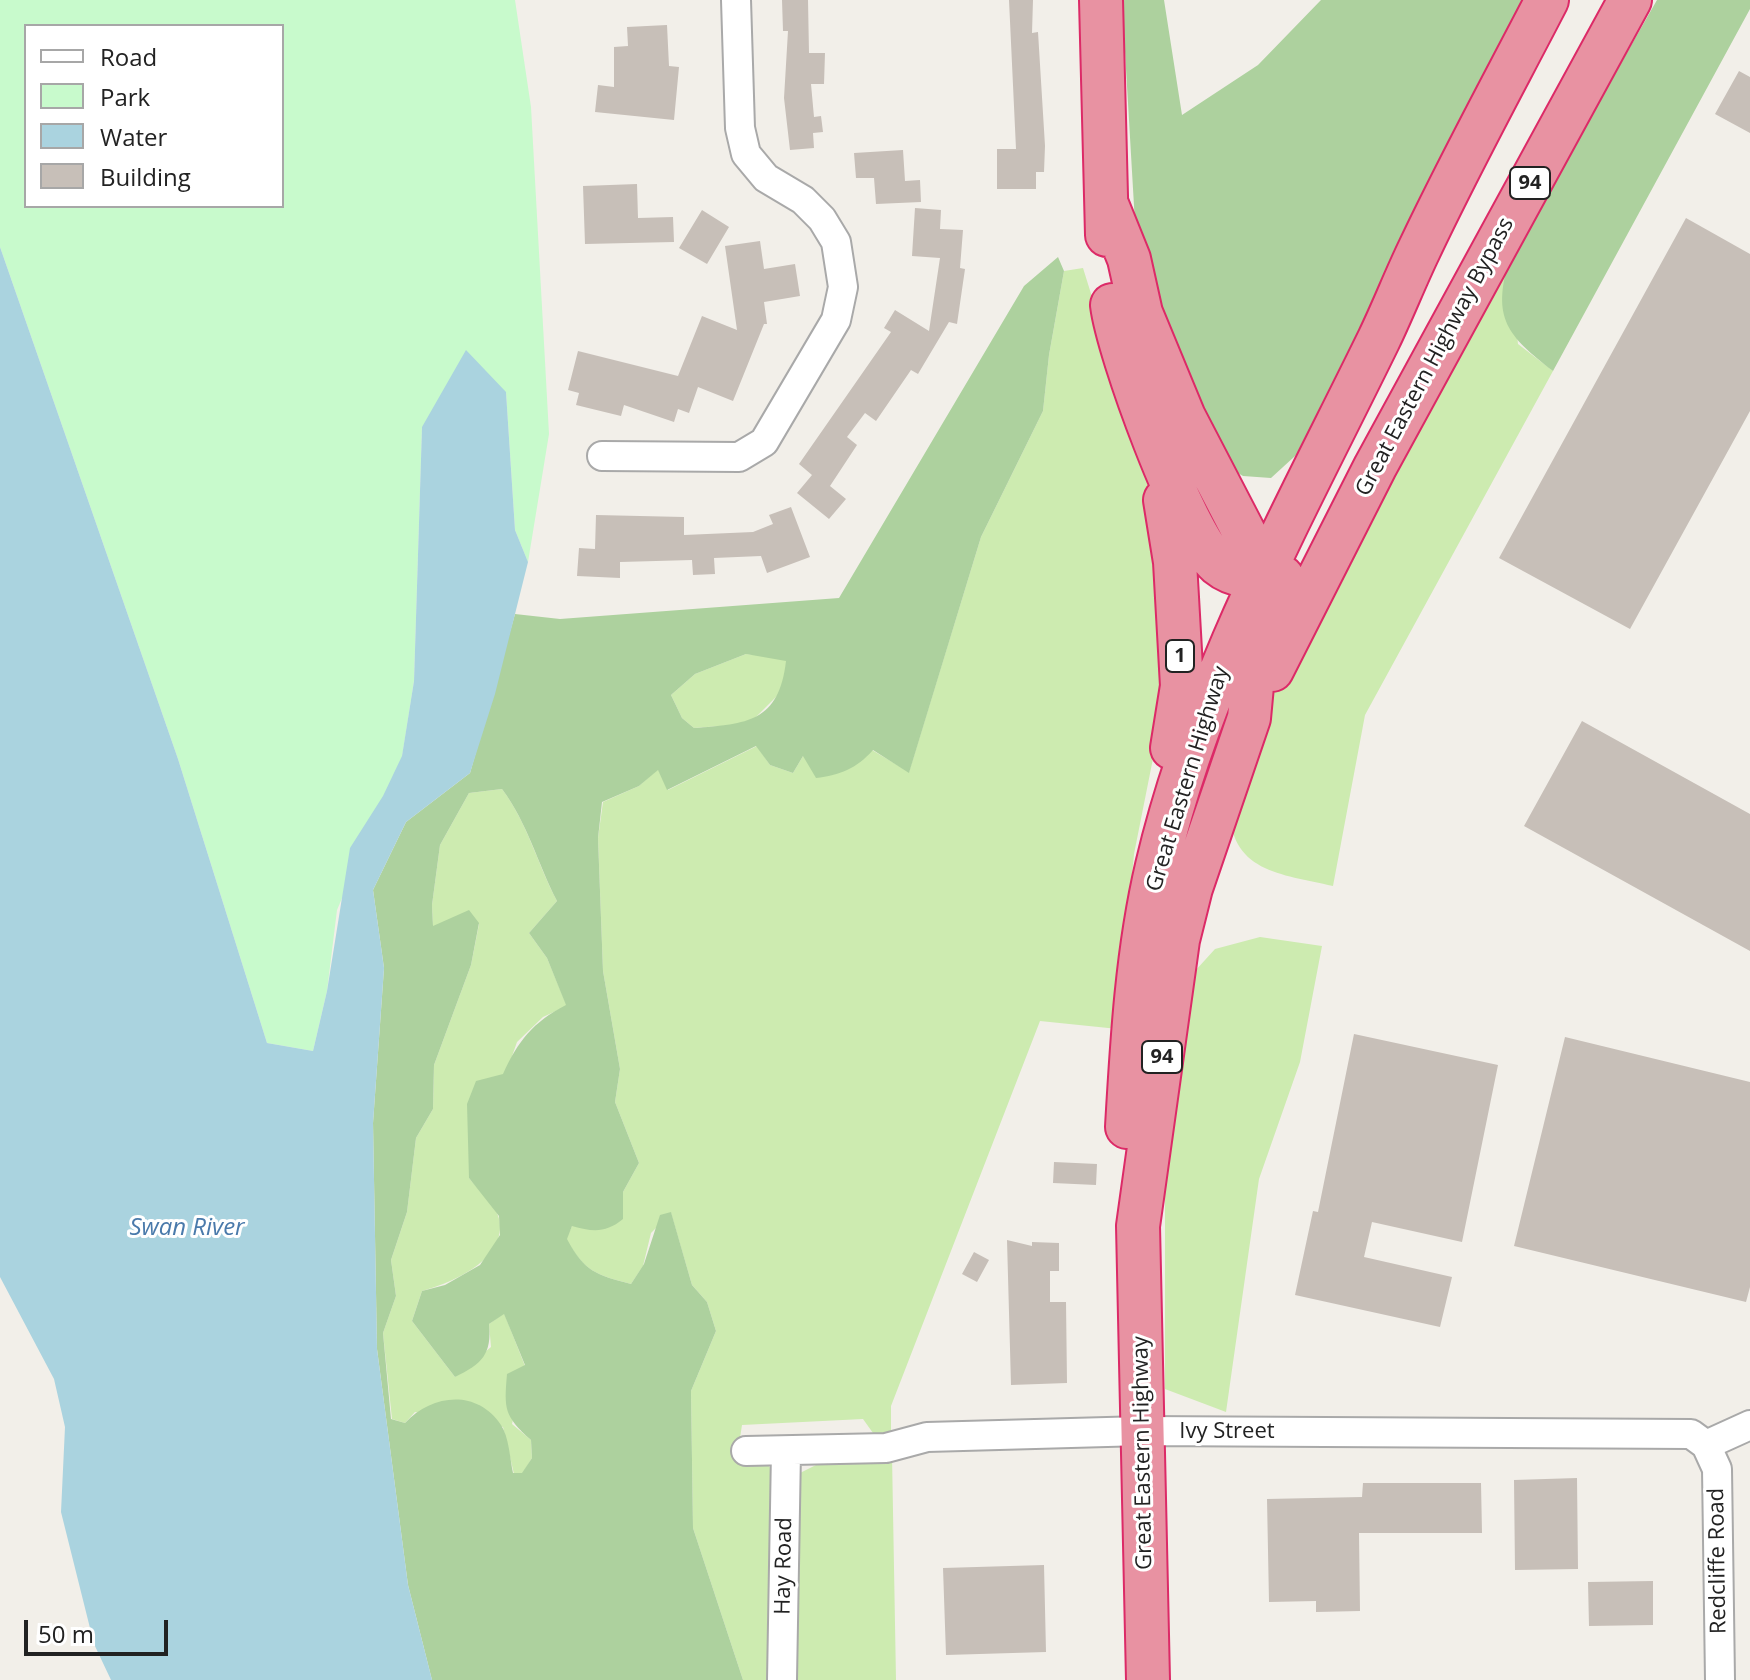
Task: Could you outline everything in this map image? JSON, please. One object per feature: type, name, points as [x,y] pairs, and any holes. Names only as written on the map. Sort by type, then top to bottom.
[{"type":"highway","name":"Great Eastern Highway","points":[[1101,0],[1108,207],[1106,253],[1113,311],[1156,448],[1198,537],[1217,563],[1233,574],[1261,578],[1295,575],[1308,562],[1356,476],[1375,467]]},
{"type":"highway","name":"94","points":[[1261,578],[1308,476],[1380,337],[1426,235],[1547,0]]},
{"type":"highway","name":"Great Eastern Highway Bypass","points":[[1249,718],[1306,597],[1630,0]]},
{"type":"highway","name":"Great Eastern Highway","points":[[1108,207],[1129,259],[1141,313],[1184,417],[1250,544],[1261,578],[1267,620],[1253,675],[1249,718],[1191,888],[1178,940],[1138,1226],[1148,1680]]},
{"type":"highway","name":"1","points":[[1156,448],[1175,562],[1182,686],[1157,864]]},
{"type":"highway","points":[[1219,484],[1246,501],[1273,502],[1308,476]]},
{"type":"highway","name":"Great Eastern Highway","points":[[1138,1226],[1125,1164],[1145,923],[1157,864],[1206,707],[1241,618],[1261,578]]},
{"type":"street","points":[[602,456],[739,457],[764,442],[836,320],[843,287],[836,242],[822,219],[803,200],[766,178],[746,154],[740,128],[736,0]]},
{"type":"street","points":[[1706,1445],[1750,1425]]},
{"type":"street","name":"Ivy Street","points":[[746,1451],[886,1448],[927,1437],[1143,1431],[1678,1432],[1691,1434],[1706,1445]]},
{"type":"street","name":"Redcliffe Road","points":[[1706,1445],[1717,1469],[1720,1680]]},
{"type":"street","name":"Hay Road","points":[[782,1680],[786,1451]]},
{"type":"green space","points":[[0,0],[515,0],[531,107],[549,434],[528,562],[515,530],[506,392],[422,427],[414,681],[402,757],[337,910],[327,991],[313,1051],[267,1043],[178,759],[0,247]]},
{"type":"green space","points":[[1122,0],[1164,0],[1182,115],[1258,65],[1321,0],[1533,0],[1306,446],[1271,478],[1243,476],[1218,461],[1160,329],[1135,223]]},
{"type":"green space","points":[[1657,0],[1750,0],[1750,9],[1553,371],[1524,347],[1507,324],[1502,297],[1509,260]]},
{"type":"green space","points":[[1058,257],[1064,271],[1043,411],[981,537],[909,773],[873,750],[847,770],[816,778],[803,756],[793,773],[770,765],[756,746],[667,790],[658,770],[639,786],[602,802],[598,838],[603,971],[620,1069],[615,1102],[639,1163],[623,1192],[623,1219],[599,1230],[572,1226],[567,1239],[579,1258],[592,1270],[631,1284],[644,1264],[660,1215],[671,1212],[692,1285],[707,1302],[716,1331],[691,1391],[693,1528],[743,1680],[432,1680],[408,1585],[377,1349],[373,1123],[384,968],[373,890],[406,822],[470,773],[515,614],[560,619],[839,598],[1024,286]],"holes":[[[746,654],[786,661],[776,697],[768,708],[745,721],[713,726],[694,728],[682,718],[671,695],[695,674]],[[502,789],[526,830],[557,901],[529,933],[547,958],[566,1005],[544,1018],[528,1034],[503,1074],[476,1081],[467,1104],[469,1178],[499,1216],[500,1235],[480,1265],[445,1285],[422,1291],[412,1321],[455,1377],[483,1357],[489,1343],[489,1324],[504,1314],[525,1365],[507,1374],[506,1396],[511,1418],[531,1440],[532,1458],[522,1473],[513,1473],[504,1430],[480,1405],[467,1401],[441,1401],[416,1413],[405,1423],[391,1419],[383,1333],[396,1296],[391,1260],[407,1212],[416,1138],[433,1109],[434,1065],[471,965],[479,923],[469,910],[433,926],[432,905],[440,845],[469,793]]]},
{"type":"green space","points":[[1509,260],[1518,344],[1553,371],[1365,715],[1333,886],[1277,873],[1248,857],[1238,844],[1232,827],[1230,805],[1284,661]]},
{"type":"green space","points":[[1083,268],[1145,467],[1166,572],[1169,678],[1134,854],[1118,1029],[1040,1021],[891,1406],[891,1434],[873,1433],[863,1419],[742,1425],[737,1457],[762,1460],[775,1472],[775,1680],[743,1680],[693,1528],[691,1391],[716,1331],[707,1302],[692,1285],[671,1213],[651,1233],[643,1266],[631,1284],[592,1270],[566,1239],[572,1226],[623,1192],[639,1163],[615,1102],[620,1069],[603,971],[598,838],[603,802],[639,786],[658,769],[668,790],[757,746],[770,765],[793,773],[803,756],[872,750],[909,772],[981,537],[1043,411],[1064,271]]},
{"type":"green space","points":[[746,654],[787,658],[783,690],[749,724],[694,728],[682,718],[671,695],[695,674]]},
{"type":"green space","points":[[502,789],[519,816],[557,901],[529,933],[547,958],[567,1006],[543,1017],[517,1042],[469,1178],[498,1214],[500,1233],[495,1246],[475,1267],[448,1282],[422,1291],[412,1321],[455,1377],[491,1347],[489,1324],[504,1313],[525,1366],[512,1424],[531,1440],[532,1458],[523,1473],[514,1474],[503,1427],[415,1412],[405,1423],[392,1419],[383,1333],[396,1296],[391,1260],[407,1212],[416,1138],[433,1109],[434,1065],[471,965],[479,924],[433,926],[432,905],[440,845],[469,793]]},
{"type":"green space","points":[[1260,937],[1322,946],[1300,1062],[1259,1179],[1226,1412],[1165,1389],[1165,1191],[1185,982],[1215,949]]},
{"type":"green space","points":[[892,1455],[896,1680],[796,1680],[800,1473],[832,1457]]},
{"type":"water","name":"Swan River","points":[[0,247],[178,759],[267,1043],[313,1051],[327,991],[350,848],[383,796],[402,756],[414,681],[422,427],[466,350],[506,392],[515,530],[528,562],[495,694],[470,773],[406,822],[373,890],[384,968],[373,1123],[377,1349],[408,1585],[432,1680],[111,1680],[94,1644],[61,1512],[65,1427],[54,1379],[0,1277]]},
{"type":"building","points":[[782,0],[808,0],[809,53],[825,53],[824,84],[811,84],[814,117],[821,116],[823,132],[813,133],[814,148],[790,150],[784,98],[788,31],[783,31]]},
{"type":"building","points":[[1009,0],[1033,0],[1032,33],[1038,32],[1045,146],[1044,172],[1036,172],[1036,189],[997,189],[997,149],[1016,149]]},
{"type":"building","points":[[667,25],[669,66],[679,67],[674,120],[595,112],[598,85],[614,87],[614,47],[628,46],[627,27]]},
{"type":"building","points":[[1739,71],[1750,77],[1750,133],[1715,114]]},
{"type":"building","points":[[903,150],[905,181],[920,180],[921,202],[876,204],[874,178],[856,178],[854,153]]},
{"type":"building","points":[[637,184],[638,218],[673,217],[674,242],[585,244],[583,186]]},
{"type":"building","points":[[915,208],[941,210],[940,229],[963,230],[960,268],[965,269],[957,324],[949,322],[918,374],[911,370],[876,421],[865,413],[847,437],[857,445],[830,486],[846,499],[829,519],[797,493],[812,475],[799,464],[891,332],[884,328],[895,310],[929,331],[940,258],[912,256]]},
{"type":"building","points":[[702,210],[729,227],[707,264],[679,248]]},
{"type":"building","points":[[1686,218],[1750,254],[1750,411],[1630,629],[1499,558]]},
{"type":"building","points":[[760,241],[764,269],[795,264],[800,296],[764,302],[767,324],[764,324],[733,401],[698,387],[689,413],[678,409],[674,422],[624,405],[621,416],[576,405],[579,393],[568,390],[578,351],[678,376],[702,316],[737,330],[725,246]]},
{"type":"building","points":[[791,507],[810,557],[767,573],[761,556],[714,558],[715,574],[693,575],[692,560],[620,562],[620,578],[577,576],[579,548],[595,549],[596,515],[684,517],[684,535],[753,532],[773,524],[769,515]]},
{"type":"building","points":[[1582,721],[1750,814],[1750,951],[1524,826]]},
{"type":"building","points":[[1354,1034],[1498,1065],[1462,1242],[1372,1222],[1364,1257],[1452,1277],[1440,1327],[1295,1295],[1313,1211],[1318,1212]]},
{"type":"building","points":[[1565,1037],[1750,1082],[1750,1287],[1746,1302],[1514,1246]]},
{"type":"building","points":[[1054,1162],[1097,1164],[1096,1185],[1053,1183]]},
{"type":"building","points":[[1007,1240],[1032,1246],[1032,1242],[1059,1243],[1059,1271],[1050,1271],[1050,1302],[1066,1302],[1067,1383],[1011,1385]]},
{"type":"building","points":[[974,1252],[989,1260],[977,1282],[962,1274]]},
{"type":"building","points":[[1577,1478],[1578,1569],[1515,1570],[1514,1480]]},
{"type":"building","points":[[1363,1483],[1481,1483],[1482,1533],[1359,1533],[1360,1611],[1316,1612],[1316,1601],[1269,1602],[1267,1499],[1362,1497]]},
{"type":"building","points":[[1044,1565],[1046,1652],[946,1655],[943,1568]]},
{"type":"building","points":[[1653,1581],[1653,1625],[1589,1626],[1588,1582]]}]
